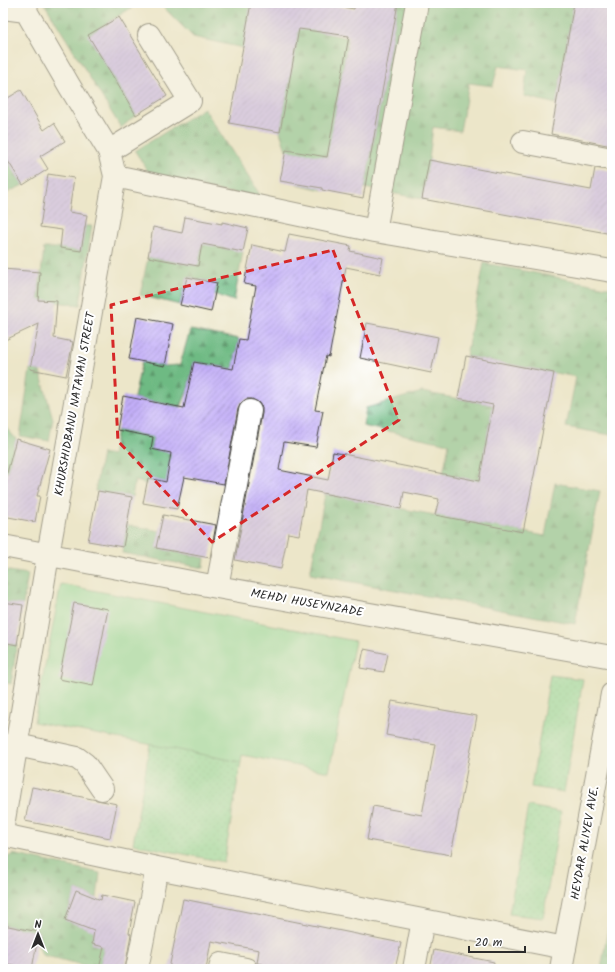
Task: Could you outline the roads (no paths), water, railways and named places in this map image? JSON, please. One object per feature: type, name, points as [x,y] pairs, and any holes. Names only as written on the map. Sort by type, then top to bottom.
[{"type":"street","points":[[375,231],[417,3]]},
{"type":"street","points":[[3,8],[27,7]]},
{"type":"street","name":"KHURSHIDBANU NATAVAN STREET","points":[[3,826],[48,555],[115,176],[109,151],[70,87],[27,7]]},
{"type":"street","points":[[109,151],[190,101],[149,34]]},
{"type":"street","points":[[523,142],[612,160]]},
{"type":"street","points":[[115,176],[375,231],[612,271]]},
{"type":"street","points":[[217,587],[250,411]]},
{"type":"street","name":"MEHDI HUSEYNZADE","points":[[3,546],[217,587],[612,657]]},
{"type":"street","name":"HEYDAR ALIYEV AVE.","points":[[561,969],[612,694]]},
{"type":"street","points":[[17,745],[77,758],[86,764],[102,789]]},
{"type":"street","points":[[3,835],[157,868],[565,948]]},
{"type":"street","points":[[137,969],[157,868]]},
{"type":"street","points":[[414,969],[423,920]]},
{"type":"street","points":[[220,969],[221,964],[246,969]]}]
